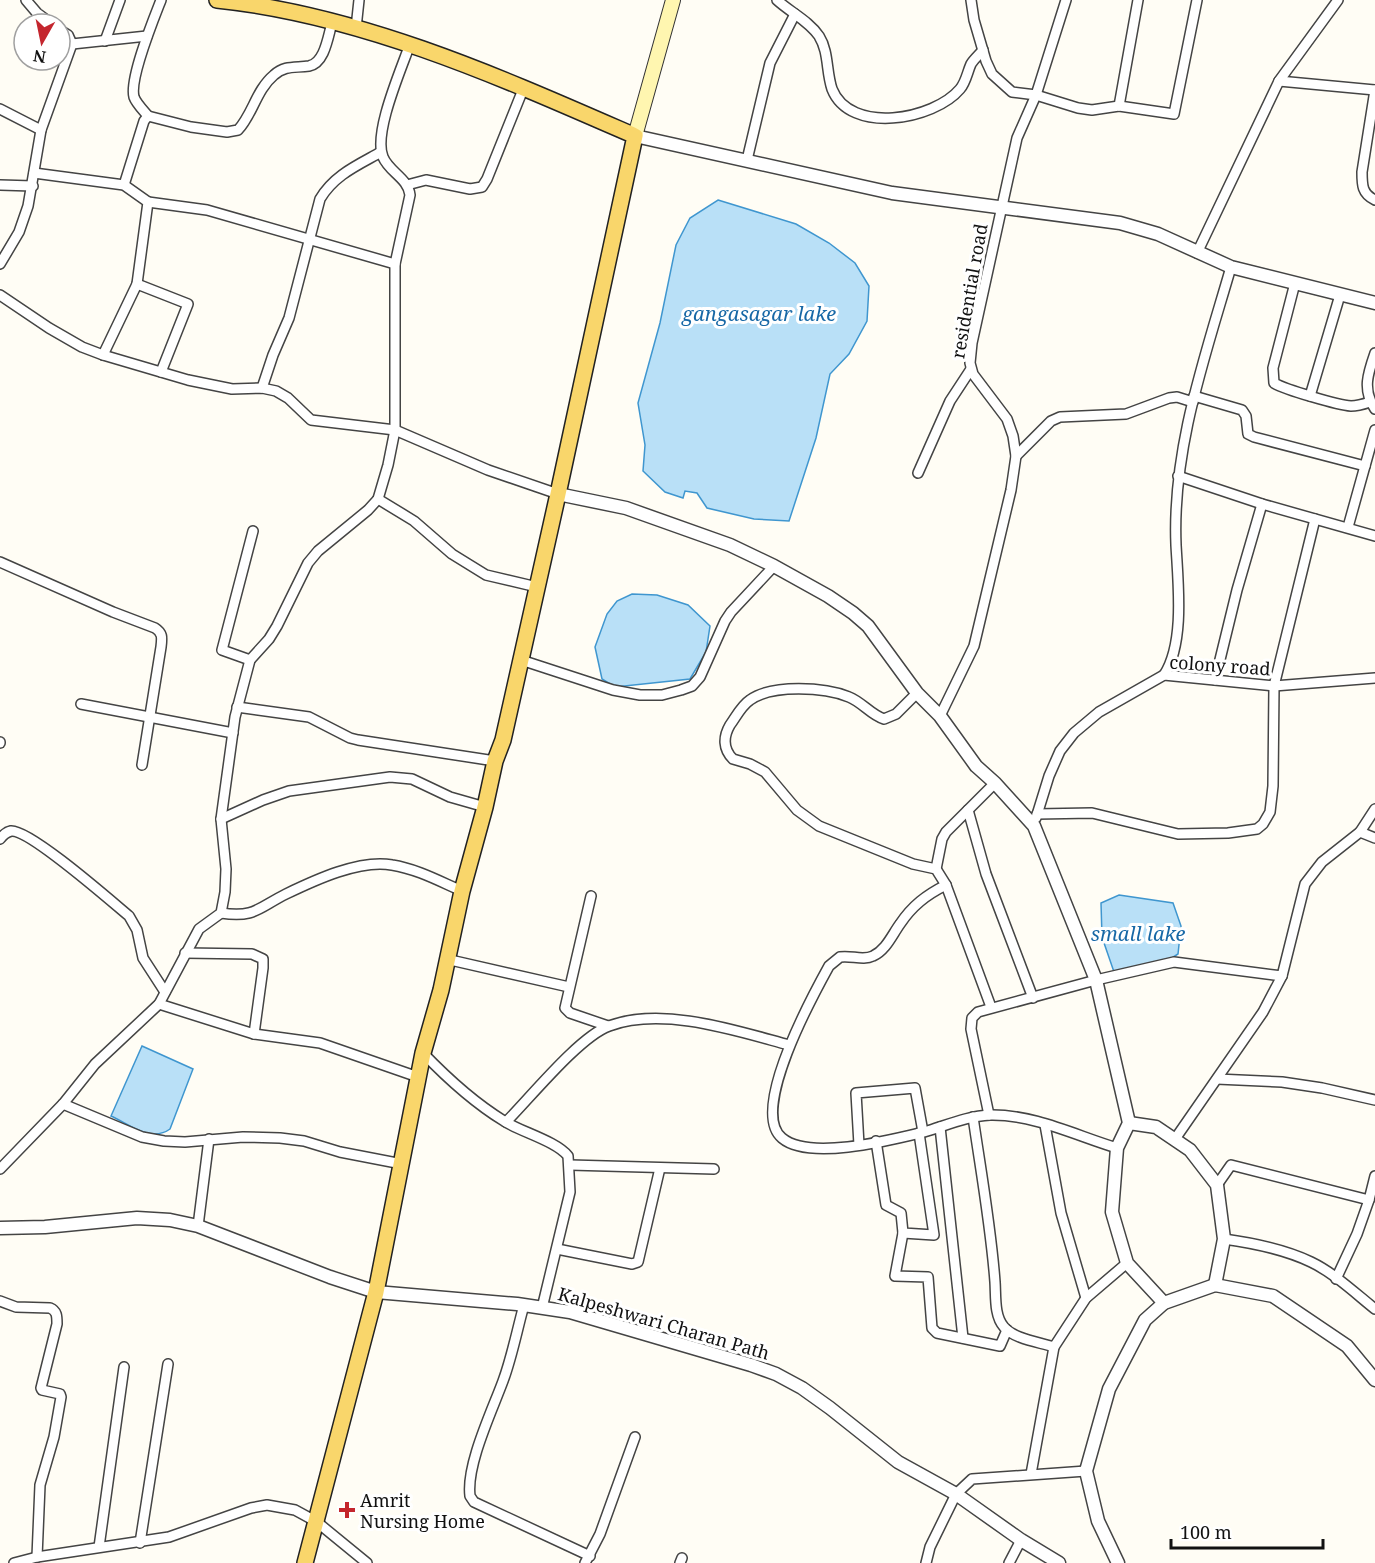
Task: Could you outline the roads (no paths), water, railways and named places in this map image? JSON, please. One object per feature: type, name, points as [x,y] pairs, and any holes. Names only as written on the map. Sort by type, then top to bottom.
[{"type":"main road","points":[[217,0],[255,4],[356,28],[410,44],[524,87],[635,136]]},
{"type":"main road","points":[[305,1563],[376,1292],[423,1053],[441,990],[462,891],[495,762],[503,740],[635,136],[673,0]]},
{"type":"street","points":[[26,0],[36,12]]},
{"type":"street","points":[[105,41],[120,0]]},
{"type":"street","points":[[148,116],[134,98],[133,91],[147,36],[161,0]]},
{"type":"street","points":[[356,28],[359,0]]},
{"type":"street","points":[[777,0],[817,33],[823,43],[832,89],[840,100],[863,114],[890,118],[907,117],[928,110],[961,88],[972,64],[983,50]]},
{"type":"street","points":[[971,0],[974,20],[992,74],[1012,92],[1036,95],[1092,110],[1119,106],[1174,114],[1197,0]]},
{"type":"street","name":"residential road","points":[[940,716],[974,646],[1011,490],[1016,456],[1013,436],[1006,419],[976,380],[971,369],[972,343],[1017,138],[1036,95],[1066,0]]},
{"type":"street","points":[[1119,106],[1138,0]]},
{"type":"street","points":[[1197,253],[1279,81],[1338,0]]},
{"type":"street","points":[[747,160],[770,63],[795,14]]},
{"type":"street","points":[[148,116],[191,127],[227,132],[238,130],[273,75],[289,66],[310,66],[315,63],[325,49],[332,22]]},
{"type":"street","points":[[72,44],[147,36]]},
{"type":"street","points":[[221,913],[226,869],[220,819],[237,707],[250,660],[269,639],[277,626],[308,563],[318,551],[378,499],[395,430],[394,264],[409,201],[409,189],[384,160],[381,152],[381,134],[410,44]]},
{"type":"street","points":[[0,264],[19,232],[28,206],[41,130],[62,72]]},
{"type":"street","points":[[1279,81],[1375,90],[1362,172],[1362,184],[1366,195],[1375,200]]},
{"type":"street","points":[[407,185],[426,180],[470,189],[482,187],[524,87]]},
{"type":"street","points":[[0,109],[41,130]]},
{"type":"street","points":[[124,185],[144,121],[148,116]]},
{"type":"street","points":[[635,136],[892,193],[1120,223],[1158,234],[1231,267],[1375,303]]},
{"type":"street","points":[[262,388],[289,318],[320,199],[326,189],[343,174],[381,152]]},
{"type":"street","points":[[34,173],[124,185],[148,202],[207,210],[394,264]]},
{"type":"street","points":[[0,185],[33,186]]},
{"type":"street","points":[[104,355],[137,285],[148,202]]},
{"type":"street","points":[[1164,675],[1171,664],[1176,642],[1178,476],[1194,399],[1231,267]]},
{"type":"street","points":[[1295,283],[1273,368],[1272,379],[1277,386],[1351,406],[1373,406],[1366,384],[1375,353]]},
{"type":"street","points":[[137,285],[188,304],[161,372]]},
{"type":"street","points":[[0,295],[49,328],[82,347],[104,355],[232,389],[262,388],[282,394],[294,403],[306,417],[316,422],[395,430],[488,470],[558,494],[626,508],[730,545],[828,596],[868,626],[917,693],[940,716],[976,766],[1035,820],[1096,980],[1129,1124],[1117,1148],[1112,1212],[1127,1263],[1164,1303]]},
{"type":"street","points":[[1310,396],[1340,295]]},
{"type":"street","points":[[918,472],[950,401],[971,369]]},
{"type":"street","points":[[1016,456],[1051,421],[1060,417],[1126,414],[1169,398],[1177,398],[1194,399],[1242,410],[1246,416],[1248,434],[1254,437],[1365,466]]},
{"type":"street","points":[[1348,527],[1375,430]]},
{"type":"street","points":[[1178,476],[1262,504],[1375,536]]},
{"type":"street","points":[[378,499],[414,521],[452,554],[486,574],[537,586]]},
{"type":"street","points":[[1215,680],[1237,590],[1262,504]]},
{"type":"street","points":[[1035,820],[1092,813],[1178,834],[1257,829],[1268,819],[1271,805],[1274,748],[1274,686],[1315,519]]},
{"type":"street","points":[[250,660],[222,650],[253,531]]},
{"type":"street","points":[[0,562],[160,632],[161,647],[142,765]]},
{"type":"street","points":[[521,660],[613,690],[639,695],[662,695],[692,686],[700,677],[731,612],[774,566]]},
{"type":"street","name":"colony road","points":[[1035,820],[1049,776],[1060,751],[1074,733],[1099,712],[1164,675],[1274,686],[1375,678]]},
{"type":"street","points":[[917,693],[896,714],[884,719],[849,697],[829,691],[816,689],[776,691],[752,698],[745,704],[727,731],[724,740],[733,759],[765,772],[797,810],[819,826],[913,864],[936,869]]},
{"type":"street","points":[[81,704],[233,733]]},
{"type":"street","points":[[237,707],[309,717],[358,740],[495,762]]},
{"type":"street","points":[[220,819],[289,791],[390,777],[412,779],[450,797],[485,807]]},
{"type":"street","points":[[991,1008],[946,885],[936,869],[939,851],[946,832],[995,783]]},
{"type":"street","points":[[1175,1139],[1263,1012],[1282,976],[1305,884],[1322,862],[1360,832],[1375,809]]},
{"type":"street","points":[[968,810],[986,874],[1033,998]]},
{"type":"street","points":[[0,839],[11,831],[32,838],[129,916],[137,930],[144,958],[165,992]]},
{"type":"street","points":[[1360,832],[1375,838]]},
{"type":"street","points":[[0,1170],[63,1104],[95,1064],[159,1004],[200,929],[221,913],[247,914],[285,894],[338,872],[372,864],[391,865],[417,871],[462,891]]},
{"type":"street","points":[[946,885],[930,893],[914,906],[889,941],[877,953],[869,957],[840,957],[829,966],[789,1045],[773,1101],[773,1117],[780,1137],[789,1143],[805,1148],[834,1149],[921,1132],[989,1115],[1017,1118],[1045,1125],[1117,1148]]},
{"type":"street","points":[[591,896],[565,1002],[566,1010],[608,1026]]},
{"type":"street","points":[[186,952],[252,954],[263,959],[254,1034]]},
{"type":"street","points":[[446,959],[569,987]]},
{"type":"street","points":[[989,1115],[971,1022],[975,1014],[1096,980],[1174,962],[1282,976]]},
{"type":"street","points":[[159,1004],[254,1034],[320,1043],[418,1077]]},
{"type":"street","points":[[506,1122],[579,1047],[608,1026],[641,1020],[690,1021],[736,1030],[789,1045]]},
{"type":"street","points":[[423,1053],[474,1102],[506,1122],[560,1148],[568,1156],[570,1192],[542,1308]]},
{"type":"street","points":[[1216,1079],[1282,1082],[1375,1100]]},
{"type":"street","points":[[859,1145],[856,1093],[915,1088],[934,1235],[903,1233]]},
{"type":"street","points":[[63,1104],[142,1137],[175,1142],[243,1137],[280,1138],[304,1141],[340,1152],[402,1164]]},
{"type":"street","points":[[972,1118],[993,1252],[998,1315],[1001,1324],[1007,1330],[1054,1347]]},
{"type":"street","points":[[1129,1124],[1156,1127],[1190,1149],[1217,1185],[1224,1239],[1215,1285]]},
{"type":"street","points":[[1045,1125],[1061,1213],[1086,1298]]},
{"type":"street","points":[[940,1127],[963,1338]]},
{"type":"street","points":[[198,1226],[209,1139]]},
{"type":"street","points":[[876,1141],[886,1205],[901,1213],[903,1233],[895,1276],[928,1277],[933,1328],[937,1333],[1000,1346],[1007,1330]]},
{"type":"street","points":[[570,1165],[714,1169]]},
{"type":"street","points":[[1217,1185],[1231,1165],[1370,1200]]},
{"type":"street","points":[[557,1249],[632,1264],[638,1262],[660,1168]]},
{"type":"street","points":[[1336,1279],[1370,1200],[1375,1176]]},
{"type":"street","name":"Kalpeshwari Charan Path","points":[[0,1228],[45,1227],[137,1218],[170,1220],[198,1226],[330,1277],[376,1292],[524,1305],[580,1314],[751,1365],[776,1374],[802,1388],[898,1462],[956,1494],[1021,1540],[1059,1563]]},
{"type":"street","points":[[1224,1239],[1274,1248],[1311,1262],[1375,1309]]},
{"type":"street","points":[[1031,1474],[1054,1347],[1086,1298],[1127,1263]]},
{"type":"street","points":[[1118,1563],[1098,1521],[1086,1471],[1109,1389],[1144,1320],[1164,1303],[1215,1285],[1273,1296],[1347,1346],[1375,1380]]},
{"type":"street","points":[[0,1301],[16,1307],[50,1308],[54,1309],[57,1315],[57,1324],[41,1388],[60,1394],[62,1397],[54,1437],[40,1485],[37,1557]]},
{"type":"street","points":[[524,1305],[504,1379],[486,1425],[470,1477],[470,1496],[474,1502],[587,1559],[600,1534],[634,1437]]},
{"type":"street","points":[[140,1543],[168,1364]]},
{"type":"street","points":[[99,1547],[124,1367]]},
{"type":"street","points":[[926,1563],[930,1547],[956,1494],[972,1479],[1086,1471]]},
{"type":"street","points":[[14,1563],[37,1557],[169,1537],[251,1508],[267,1505],[295,1510],[317,1522],[367,1563]]},
{"type":"street","points":[[1009,1563],[1021,1540]]},
{"type":"water","name":"gangasagar lake","points":[[718,200],[796,224],[829,243],[855,263],[869,286],[867,321],[849,354],[830,374],[816,438],[789,521],[754,519],[707,508],[697,493],[685,491],[683,498],[665,492],[643,471],[645,445],[638,403],[660,323],[676,245],[690,218]]},
{"type":"water","points":[[632,594],[657,595],[688,605],[710,626],[706,652],[690,679],[615,687],[602,679],[595,647],[607,614],[617,601]]},
{"type":"water","name":"small lake","points":[[1119,895],[1173,903],[1181,926],[1178,954],[1161,965],[1114,972],[1102,937],[1101,903]]},
{"type":"water","points":[[142,1046],[193,1069],[170,1129],[163,1133],[140,1131],[111,1116]]},
{"type":"place","name":"Amrit Nursing Home","points":[[347,1510]]}]
